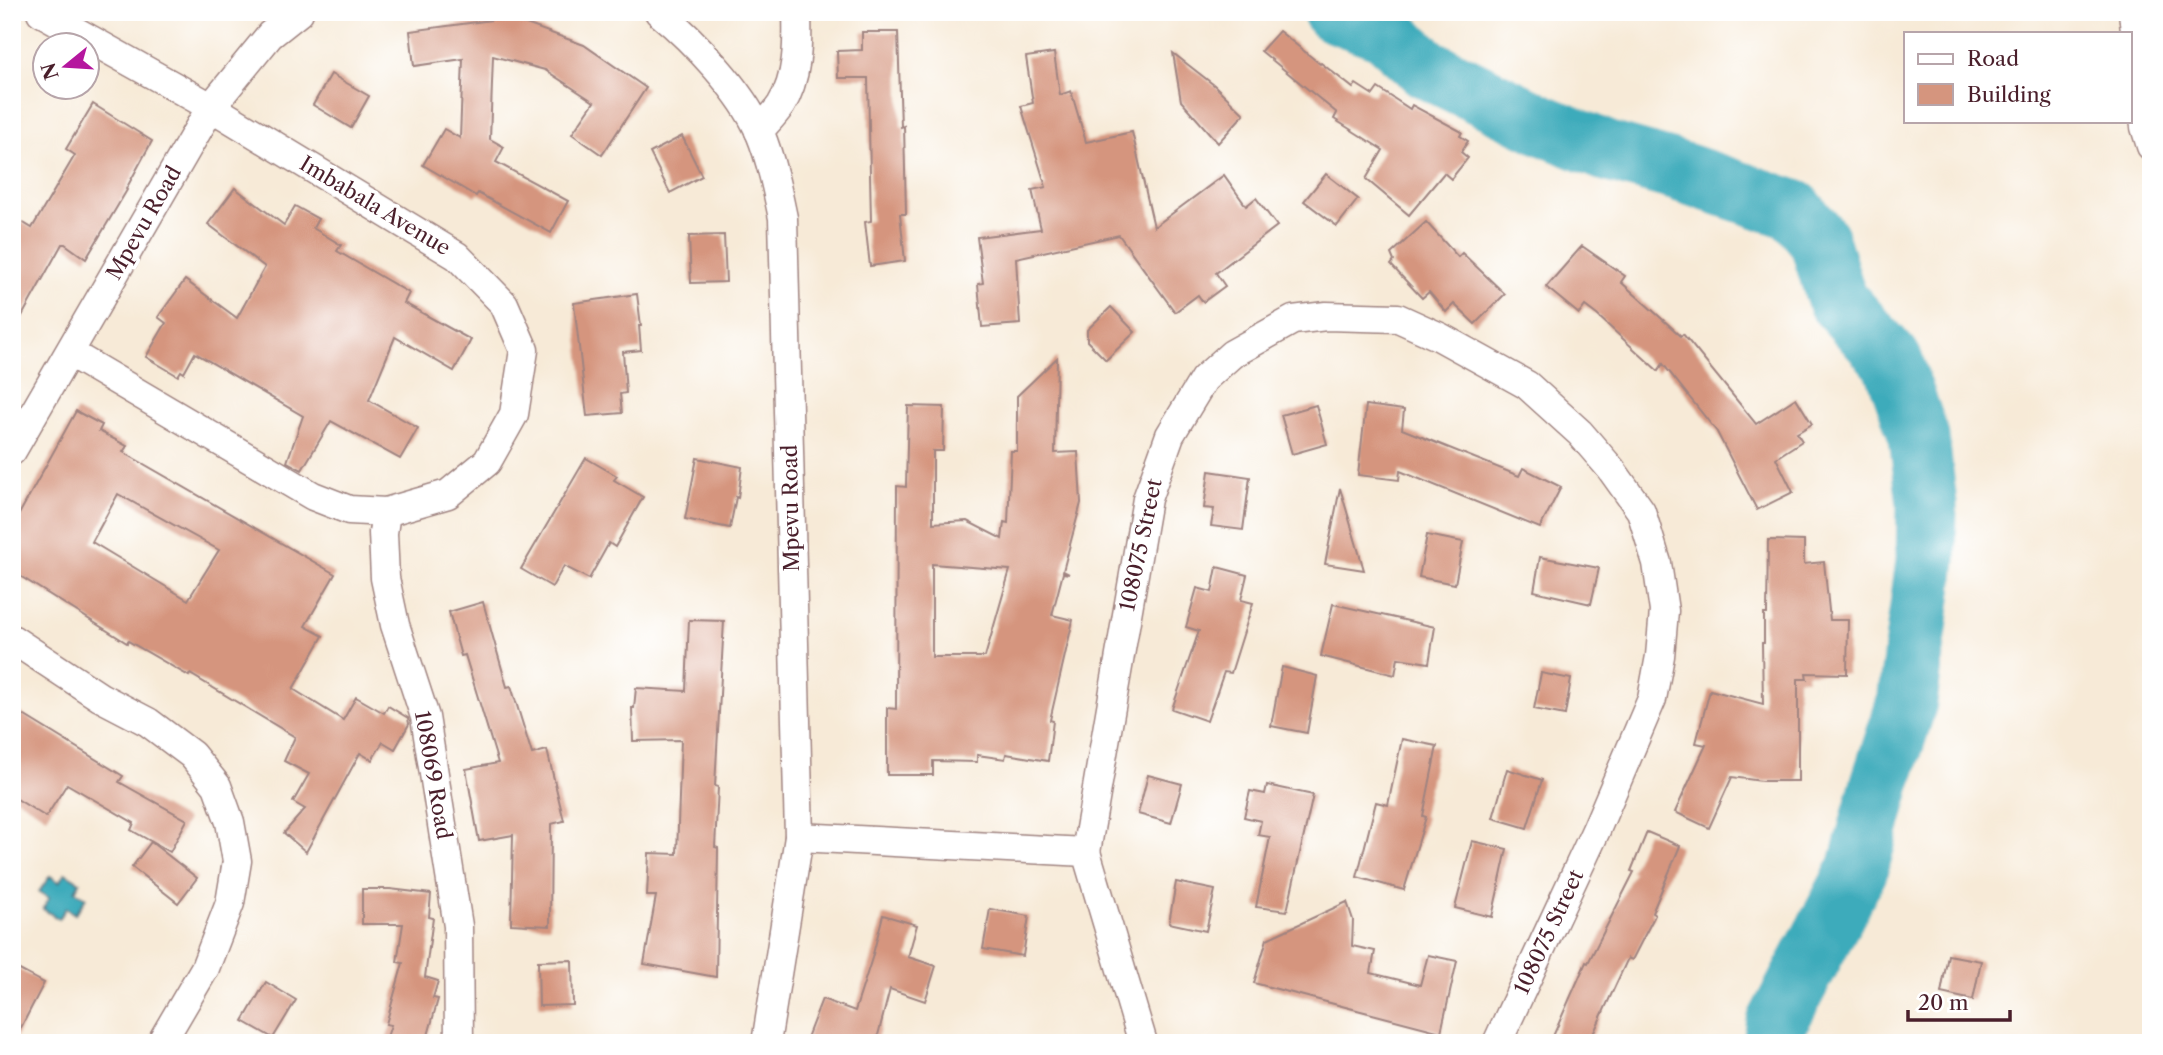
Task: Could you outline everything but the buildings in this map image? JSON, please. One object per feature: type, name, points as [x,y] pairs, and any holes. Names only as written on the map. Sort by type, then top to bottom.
[{"type":"street","name":"Imbabala Avenue","points":[[41,12],[211,107],[457,256],[504,304],[524,350],[514,414],[487,462],[447,494],[386,512],[349,510],[313,496],[70,353]]},
{"type":"street","name":"Mpevu Road","points":[[12,451],[211,107],[270,35],[299,12]]},
{"type":"street","name":"Mpevu Road","points":[[659,12],[708,59],[760,131],[783,218],[799,837],[766,1043]]},
{"type":"street","points":[[760,131],[782,104],[794,74],[798,38],[797,12]]},
{"type":"street","points":[[2133,12],[2145,127],[2151,146]]},
{"type":"street","name":"108075 Street","points":[[1143,1043],[1086,852],[1147,499],[1170,435],[1204,379],[1232,354],[1293,320],[1326,316],[1398,318],[1440,337],[1527,385],[1580,433],[1611,469],[1641,511],[1657,563],[1664,611],[1660,656],[1652,699],[1596,830],[1497,1043]]},
{"type":"street","name":"108069 Road","points":[[386,512],[383,533],[385,578],[395,625],[425,717],[458,926],[459,1043]]},
{"type":"street","points":[[12,639],[100,697],[148,722],[192,755],[217,786],[226,810],[237,861],[230,903],[205,968],[161,1043]]},
{"type":"street","points":[[799,837],[1086,852]]},
{"type":"water","points":[[65,873],[80,882],[75,891],[86,898],[75,914],[66,908],[59,919],[43,909],[49,898],[39,892],[50,876],[59,882]]},
{"type":"waterway","points":[[1333,12],[1385,31],[1426,68],[1543,125],[1606,151],[1681,172],[1794,210],[1819,240],[1837,300],[1893,362],[1919,437],[1927,504],[1926,561],[1907,702],[1881,783],[1858,869],[1777,1023],[1773,1043]]}]
